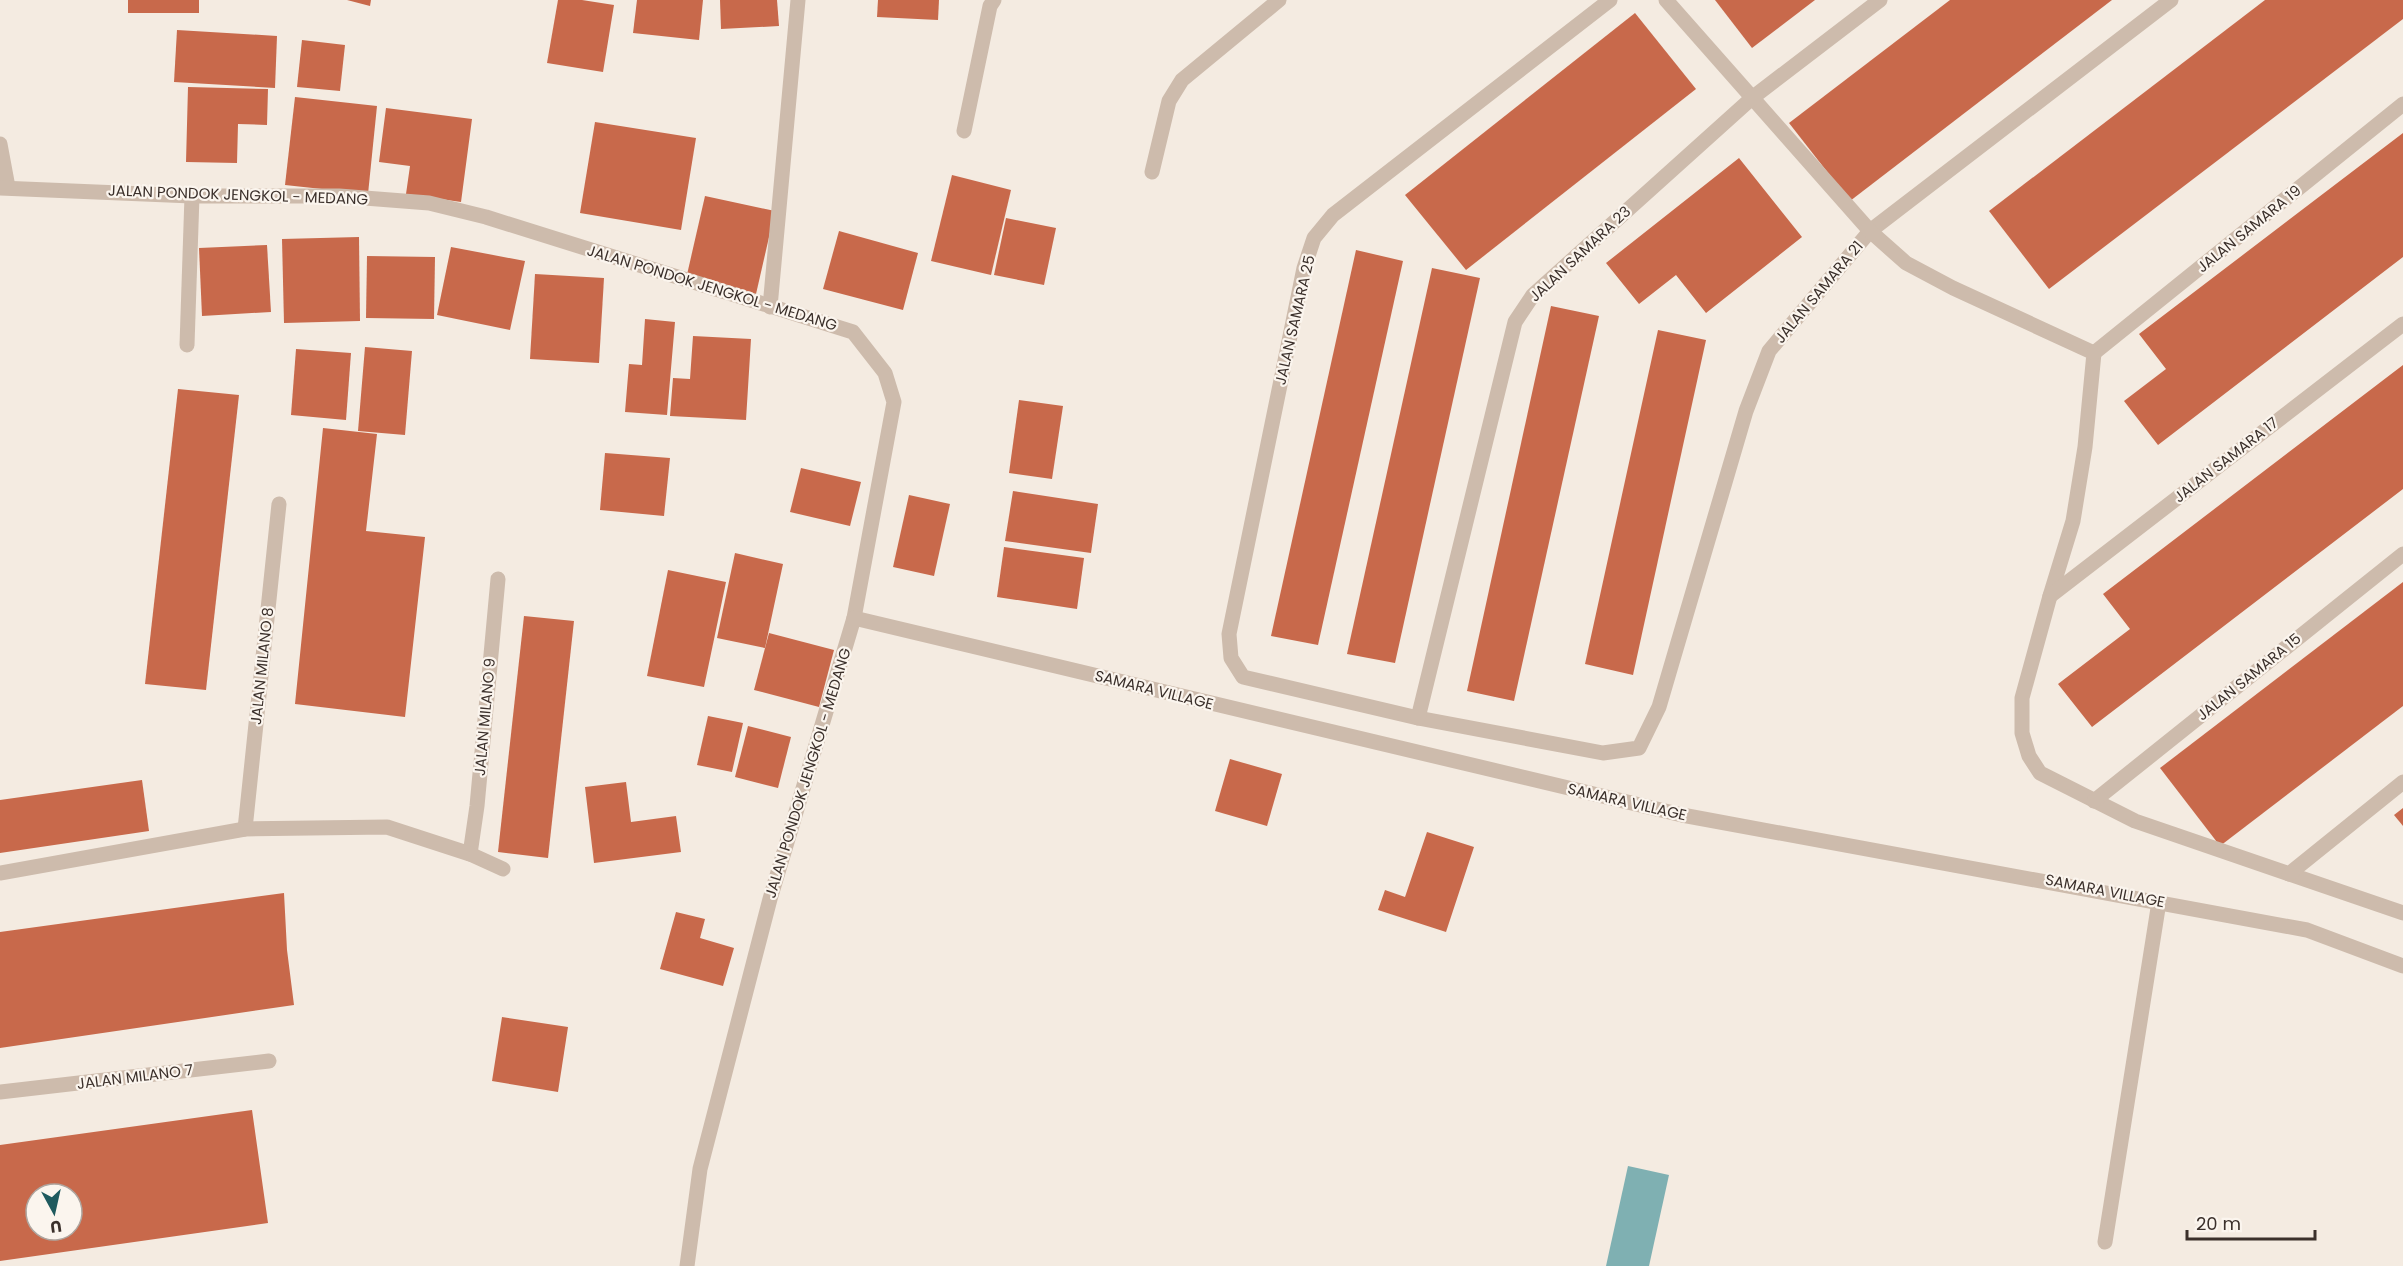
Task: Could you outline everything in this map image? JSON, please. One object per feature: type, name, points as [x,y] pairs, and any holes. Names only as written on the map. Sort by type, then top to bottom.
[{"type":"street","points":[[770,307],[798,0]]},
{"type":"street","points":[[964,131],[990,6],[994,0]]},
{"type":"street","points":[[1152,172],[1169,101],[1182,80],[1279,0]]},
{"type":"street","name":"JALAN SAMARA 25","points":[[1418,718],[1243,677],[1230,658],[1228,634],[1304,268],[1314,238],[1333,215],[1610,0]]},
{"type":"street","points":[[1666,0],[1870,231],[1906,263],[1953,288],[2094,353],[2085,447],[2073,521],[2022,698],[2022,733],[2029,756],[2040,773],[2135,821],[2403,914]]},
{"type":"street","name":"JALAN SAMARA 23","points":[[1418,718],[1515,322],[1533,295],[1752,98],[1880,0]]},
{"type":"street","name":"JALAN SAMARA 21","points":[[1418,718],[1603,753],[1639,748],[1659,707],[1746,411],[1769,351],[1870,231],[2171,0]]},
{"type":"street","name":"JALAN SAMARA 19","points":[[2094,353],[2403,104]]},
{"type":"street","points":[[0,144],[4,187]]},
{"type":"street","name":"JALAN PONDOK JENGKOL - MEDANG","points":[[4,187],[192,196],[339,196],[429,203],[486,217],[853,332],[885,373],[894,402],[854,618],[767,910],[700,1169],[687,1266]]},
{"type":"street","points":[[187,345],[192,196]]},
{"type":"street","name":"JALAN SAMARA 17","points":[[2050,596],[2403,324]]},
{"type":"street","name":"JALAN MILANO 8","points":[[245,829],[279,504]]},
{"type":"street","name":"JALAN SAMARA 15","points":[[2094,801],[2403,554]]},
{"type":"street","name":"JALAN MILANO 9","points":[[470,854],[477,806],[498,579]]},
{"type":"street","name":"SAMARA VILLAGE","points":[[854,618],[1682,815],[2307,930],[2403,966]]},
{"type":"street","points":[[2289,874],[2403,782]]},
{"type":"street","points":[[0,873],[245,829],[387,827],[470,854],[503,869]]},
{"type":"street","points":[[2105,1242],[2159,902]]},
{"type":"street","name":"JALAN MILANO 7","points":[[0,1092],[269,1061]]},
{"type":"water","points":[[1628,1166],[1669,1175],[1649,1266],[1606,1266]]},
{"type":"building","points":[[128,0],[199,0],[199,13],[128,13]]},
{"type":"building","points":[[347,0],[371,0],[370,6]]},
{"type":"building","points":[[558,0],[582,0],[614,5],[603,72],[547,63]]},
{"type":"building","points":[[637,0],[703,0],[699,40],[633,33]]},
{"type":"building","points":[[720,0],[777,0],[779,26],[721,29]]},
{"type":"building","points":[[878,0],[939,0],[938,20],[877,17]]},
{"type":"building","points":[[1715,0],[1815,0],[1752,48]]},
{"type":"building","points":[[1950,0],[2112,0],[1850,201],[1789,123]]},
{"type":"building","points":[[2265,0],[2403,0],[2403,19],[2049,289],[1989,211]]},
{"type":"building","points":[[1635,13],[1696,89],[1466,270],[1405,195]]},
{"type":"building","points":[[177,30],[277,36],[275,88],[174,82]]},
{"type":"building","points":[[302,40],[345,45],[340,91],[297,87]]},
{"type":"building","points":[[188,87],[268,89],[267,125],[238,124],[237,163],[186,162]]},
{"type":"building","points":[[295,97],[377,106],[368,194],[285,185]]},
{"type":"building","points":[[386,108],[472,119],[461,202],[406,194],[410,166],[379,162]]},
{"type":"building","points":[[595,122],[696,138],[681,230],[580,213]]},
{"type":"building","points":[[2403,133],[2403,257],[2158,445],[2124,401],[2166,369],[2139,334]]},
{"type":"building","points":[[1739,158],[1802,237],[1706,313],[1676,275],[1639,304],[1606,263]]},
{"type":"building","points":[[952,175],[1011,190],[991,275],[931,261]]},
{"type":"building","points":[[705,196],[775,211],[756,294],[686,279]]},
{"type":"building","points":[[1006,218],[1056,228],[1044,285],[994,275]]},
{"type":"building","points":[[839,231],[918,253],[903,310],[823,289]]},
{"type":"building","points":[[359,237],[360,321],[284,323],[282,239]]},
{"type":"building","points":[[267,245],[271,312],[202,316],[199,248]]},
{"type":"building","points":[[451,247],[525,261],[510,330],[437,315]]},
{"type":"building","points":[[1356,250],[1403,261],[1318,645],[1271,636]]},
{"type":"building","points":[[367,256],[435,257],[434,319],[366,318]]},
{"type":"building","points":[[1432,268],[1480,278],[1395,663],[1347,654]]},
{"type":"building","points":[[535,274],[604,278],[599,363],[530,359]]},
{"type":"building","points":[[1551,306],[1599,316],[1514,701],[1467,691]]},
{"type":"building","points":[[645,319],[675,322],[667,415],[625,412],[629,364],[642,365]]},
{"type":"building","points":[[1658,330],[1706,340],[1633,675],[1585,664]]},
{"type":"building","points":[[693,336],[751,339],[746,420],[670,416],[673,378],[690,379]]},
{"type":"building","points":[[365,347],[412,351],[405,435],[358,431]]},
{"type":"building","points":[[296,349],[351,353],[346,420],[291,415]]},
{"type":"building","points":[[2403,365],[2403,489],[2092,727],[2058,684],[2130,629],[2103,594]]},
{"type":"building","points":[[178,389],[239,395],[206,690],[145,684]]},
{"type":"building","points":[[1019,400],[1063,406],[1052,479],[1009,473]]},
{"type":"building","points":[[323,428],[377,434],[366,531],[425,537],[405,717],[295,704]]},
{"type":"building","points":[[605,453],[670,458],[664,516],[600,510]]},
{"type":"building","points":[[801,468],[861,482],[850,526],[790,512]]},
{"type":"building","points":[[1013,491],[1098,504],[1091,553],[1005,541]]},
{"type":"building","points":[[909,495],[950,504],[934,576],[893,567]]},
{"type":"building","points":[[1004,547],[1084,558],[1077,609],[997,597]]},
{"type":"building","points":[[735,553],[783,564],[765,648],[717,638]]},
{"type":"building","points":[[668,570],[726,582],[704,687],[647,676]]},
{"type":"building","points":[[2403,582],[2403,706],[2220,846],[2160,768]]},
{"type":"building","points":[[524,616],[574,621],[548,858],[498,852]]},
{"type":"building","points":[[769,633],[834,650],[819,707],[754,690]]},
{"type":"building","points":[[708,716],[743,723],[732,772],[697,765]]},
{"type":"building","points":[[748,726],[791,737],[778,788],[735,777]]},
{"type":"building","points":[[1230,759],[1282,774],[1267,826],[1215,811]]},
{"type":"building","points":[[142,780],[149,831],[0,853],[0,800]]},
{"type":"building","points":[[626,782],[631,822],[676,816],[681,852],[594,863],[585,787]]},
{"type":"building","points":[[2403,808],[2403,826],[2394,815]]},
{"type":"building","points":[[1427,832],[1474,847],[1446,932],[1378,910],[1385,890],[1405,897]]},
{"type":"building","points":[[284,893],[287,950],[294,1005],[0,1048],[0,932]]},
{"type":"building","points":[[676,912],[705,919],[700,938],[734,948],[723,986],[660,969]]},
{"type":"building","points":[[502,1017],[568,1027],[558,1092],[492,1081]]},
{"type":"building","points":[[252,1110],[268,1223],[0,1261],[0,1145]]}]
